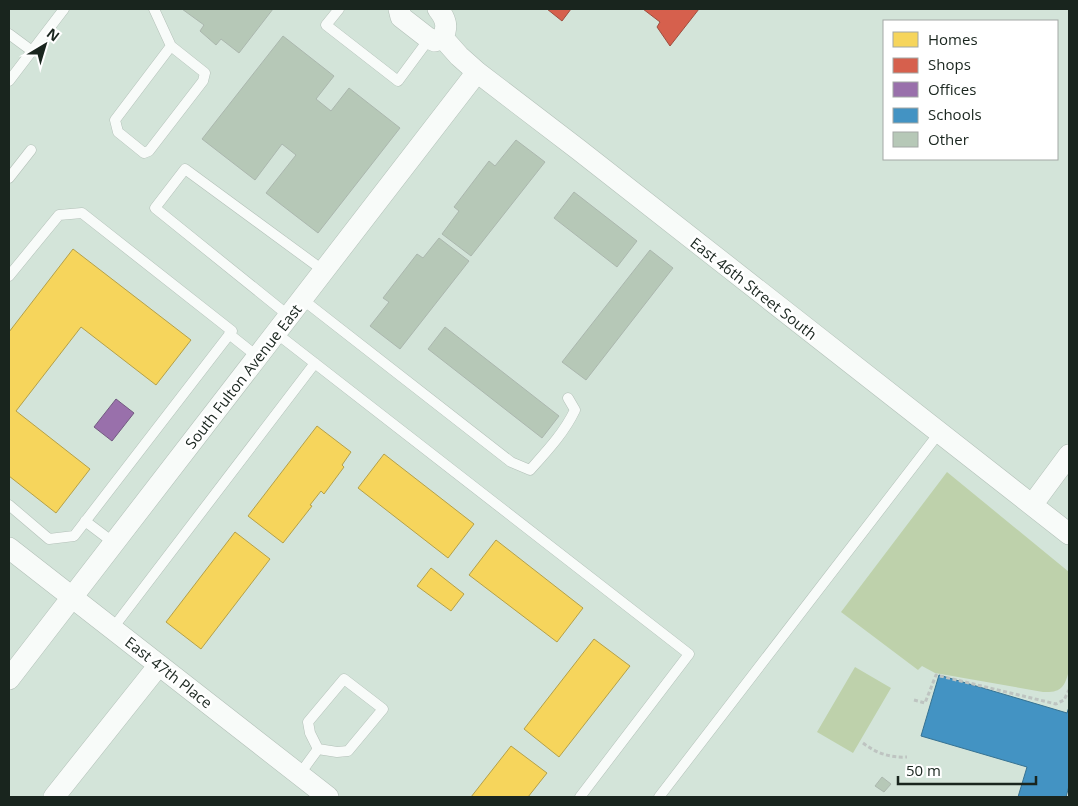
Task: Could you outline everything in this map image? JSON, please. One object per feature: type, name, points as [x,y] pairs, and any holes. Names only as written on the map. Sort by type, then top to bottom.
[{"type":"street","name":"East 46th Street South","points":[[399,9],[401,17],[408,24],[436,38],[1069,534]]},
{"type":"street","points":[[436,38],[446,30],[446,22],[438,9]]},
{"type":"street","name":"South Fulton Avenue East","points":[[9,679],[477,72]]},
{"type":"street","points":[[1032,505],[1069,455]]},
{"type":"street","name":"East 47th Place","points":[[9,548],[113,628],[322,795]]},
{"type":"street","points":[[54,797],[159,665]]},
{"type":"lane","points":[[9,81],[63,9]]},
{"type":"lane","points":[[154,9],[171,46],[205,73],[203,81],[149,151],[144,153],[118,132],[115,120],[171,46]]},
{"type":"lane","points":[[339,9],[326,26],[398,81],[436,38]]},
{"type":"lane","points":[[9,34],[32,51]]},
{"type":"lane","points":[[9,178],[30,150]]},
{"type":"lane","points":[[289,316],[155,208],[185,169],[324,271]]},
{"type":"lane","points":[[9,276],[59,215],[82,213],[232,331],[74,536],[49,539],[9,505]]},
{"type":"lane","points":[[302,299],[510,462],[530,470],[570,420],[574,410],[568,398]]},
{"type":"lane","points":[[276,333],[689,654],[580,797]]},
{"type":"lane","points":[[230,334],[258,357]]},
{"type":"lane","points":[[113,628],[315,363]]},
{"type":"lane","points":[[659,797],[939,433]]},
{"type":"lane","points":[[86,521],[114,543]]},
{"type":"lane","points":[[344,680],[383,709],[348,752],[318,749],[310,733],[308,722],[344,680]]},
{"type":"lane","points":[[299,775],[318,749]]},
{"type":"path","points":[[914,700],[925,704],[936,675],[1056,704],[1064,700],[1069,690]]},
{"type":"path","points":[[863,743],[880,753],[897,758],[907,757]]},
{"type":"green space","points":[[947,472],[1069,572],[1069,670],[1064,685],[1058,690],[1043,692],[935,673],[922,666],[918,670],[841,612]]},
{"type":"green space","points":[[855,667],[891,688],[853,753],[817,732]]},
{"type":"building: Homes","points":[[73,249],[191,340],[156,385],[81,327],[16,411],[90,469],[56,513],[9,476],[9,332]]},
{"type":"building: Homes","points":[[317,426],[351,452],[342,465],[344,467],[324,494],[321,491],[310,505],[312,506],[283,543],[248,516]]},
{"type":"building: Homes","points":[[384,454],[474,524],[448,558],[358,488]]},
{"type":"building: Homes","points":[[235,532],[270,559],[201,649],[166,622]]},
{"type":"building: Homes","points":[[496,540],[583,608],[557,642],[469,575]]},
{"type":"building: Homes","points":[[431,568],[464,594],[451,611],[417,586]]},
{"type":"building: Homes","points":[[594,639],[630,666],[559,757],[524,729]]},
{"type":"building: Homes","points":[[511,746],[547,773],[528,797],[471,797]]},
{"type":"building: Shops","points":[[547,9],[571,9],[562,21]]},
{"type":"building: Shops","points":[[643,9],[699,9],[670,46],[657,27],[660,22]]},
{"type":"building: Offices","points":[[116,399],[134,413],[112,441],[94,427]]},
{"type":"building: Schools","points":[[939,675],[1067,713],[1069,707],[1069,786],[1066,797],[1018,797],[1027,767],[921,736]]},
{"type":"building: Other","points":[[182,9],[273,9],[239,53],[221,39],[216,45],[200,31],[204,25]]},
{"type":"building: Other","points":[[283,36],[334,76],[316,99],[331,111],[349,88],[400,128],[318,233],[266,193],[296,155],[282,144],[255,180],[202,139]]},
{"type":"building: Other","points":[[516,140],[545,162],[471,256],[442,234],[459,211],[454,207],[489,161],[495,166]]},
{"type":"building: Other","points":[[574,192],[637,241],[617,267],[554,218]]},
{"type":"building: Other","points":[[439,238],[469,261],[400,349],[370,326],[389,302],[383,298],[417,254],[423,258]]},
{"type":"building: Other","points":[[650,250],[673,268],[586,380],[562,362]]},
{"type":"building: Other","points":[[445,327],[559,416],[542,438],[428,349]]},
{"type":"building: Other","points":[[882,777],[891,784],[884,792],[875,786]]}]
